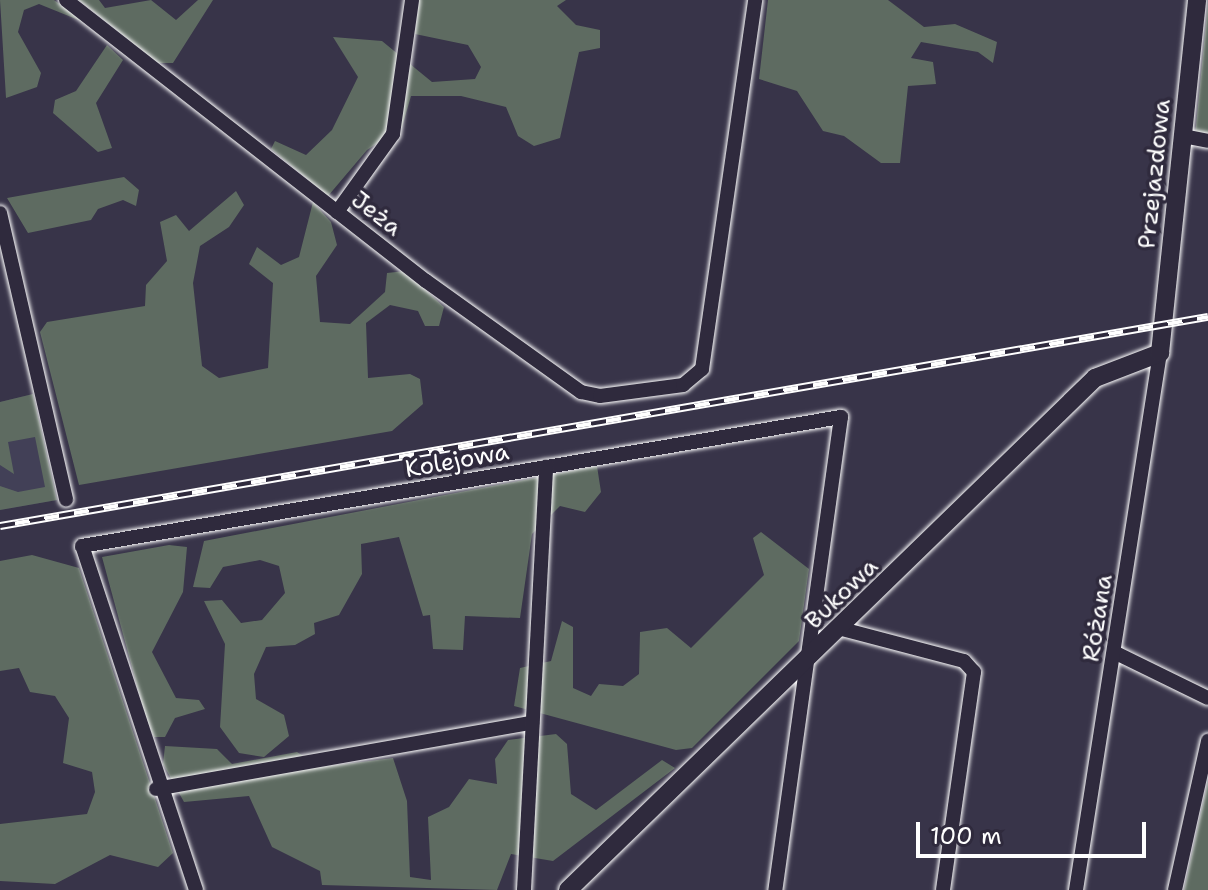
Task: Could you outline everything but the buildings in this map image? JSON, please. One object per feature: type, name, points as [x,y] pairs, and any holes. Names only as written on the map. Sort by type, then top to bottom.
[{"type":"street","name":"Jeża","points":[[66,0],[337,212],[581,392],[625,395],[683,385],[705,360],[755,0]]},
{"type":"street","points":[[337,212],[393,134],[412,0]]},
{"type":"street","name":"Przejazdowa","points":[[1160,353],[1197,0]]},
{"type":"street","points":[[1183,136],[1208,141]]},
{"type":"street","points":[[0,213],[66,500]]},
{"type":"street","name":"Bukowa","points":[[568,890],[842,629],[1095,378],[1160,353]]},
{"type":"street","name":"Różana","points":[[1076,890],[1116,653],[1160,353]]},
{"type":"street","name":"Kolejowa","points":[[156,789],[82,546],[841,417],[806,661]]},
{"type":"street","points":[[524,890],[546,467]]},
{"type":"street","points":[[842,629],[964,661],[974,672],[943,890]]},
{"type":"street","points":[[1116,653],[1208,698]]},
{"type":"street","points":[[775,890],[806,661]]},
{"type":"street","points":[[196,890],[156,789],[532,723]]},
{"type":"street","points":[[1175,890],[1208,741]]},
{"type":"shaded area","points":[[33,394],[57,500],[0,510],[0,402]]},
{"type":"green space","points":[[0,0],[54,0],[86,23],[39,4],[24,10],[18,32],[41,73],[37,87],[6,98]]},
{"type":"green space","points":[[79,0],[99,0],[105,8],[151,0],[176,20],[198,0],[213,0],[173,63],[158,63]]},
{"type":"green space","points":[[419,0],[566,0],[557,6],[576,25],[600,30],[600,48],[579,52],[560,138],[534,146],[518,136],[506,107],[461,96],[411,96],[402,127],[367,150],[328,196],[271,149],[275,141],[306,155],[332,130],[358,77],[333,37],[382,41],[432,82],[475,79],[481,67],[468,45],[415,34]]},
{"type":"green space","points":[[768,0],[888,0],[924,27],[955,24],[997,42],[993,63],[978,52],[921,42],[911,58],[933,62],[936,84],[908,86],[900,163],[881,163],[844,136],[823,131],[797,91],[759,79]]},
{"type":"green space","points":[[1208,2],[1208,138],[1195,136]]},
{"type":"green space","points":[[107,45],[123,60],[96,103],[112,148],[98,152],[53,113],[55,100],[76,91]]},
{"type":"green space","points":[[124,177],[139,190],[136,206],[123,200],[98,209],[91,220],[28,233],[7,198]]},
{"type":"green space","points":[[236,191],[244,205],[229,227],[200,246],[193,283],[202,366],[219,378],[268,368],[273,283],[249,264],[257,247],[281,265],[299,257],[313,202],[331,222],[337,245],[316,276],[320,322],[350,324],[385,292],[387,273],[405,271],[444,307],[439,326],[425,326],[418,311],[390,305],[366,323],[368,378],[410,374],[420,379],[423,404],[392,431],[79,485],[40,332],[47,322],[145,306],[146,285],[167,261],[160,222],[176,215],[189,231]]},
{"type":"green space","points":[[33,394],[57,500],[0,510],[0,486],[18,492],[45,487],[35,437],[8,442],[14,474],[0,465],[0,402]]},
{"type":"green space","points":[[597,466],[601,492],[585,512],[560,506],[532,534],[520,618],[465,616],[463,650],[433,649],[430,615],[423,616],[399,537],[361,544],[362,574],[339,615],[314,623],[315,634],[295,645],[266,647],[254,674],[256,699],[284,715],[289,736],[264,757],[239,753],[220,727],[225,644],[204,601],[222,600],[241,623],[262,620],[285,593],[279,566],[260,560],[223,567],[210,588],[193,587],[204,541]]},
{"type":"green space","points":[[761,532],[809,569],[799,641],[692,748],[676,750],[514,706],[520,668],[551,661],[562,621],[573,627],[573,688],[591,696],[599,684],[623,686],[639,674],[640,632],[667,628],[691,648],[764,575],[753,538]]},
{"type":"green space","points":[[169,545],[187,547],[183,592],[152,652],[176,698],[199,700],[205,709],[175,718],[165,737],[154,737],[146,719],[102,557]]},
{"type":"green space","points":[[32,555],[79,568],[173,853],[158,867],[110,855],[55,884],[0,881],[0,824],[87,814],[95,792],[92,772],[63,763],[69,718],[55,696],[30,692],[19,668],[0,671],[0,561]]},
{"type":"green space","points":[[556,734],[567,744],[571,794],[596,810],[662,760],[675,768],[553,861],[511,854],[497,890],[322,885],[320,871],[272,847],[249,796],[184,802],[163,764],[165,746],[217,749],[232,764],[297,752],[320,767],[393,758],[407,801],[410,877],[431,880],[428,817],[449,807],[469,779],[497,784],[495,759],[508,740]]},
{"type":"green space","points":[[1208,780],[1208,890],[1184,890]]},
{"type":"railway","points":[[0,526],[1208,317]]}]
